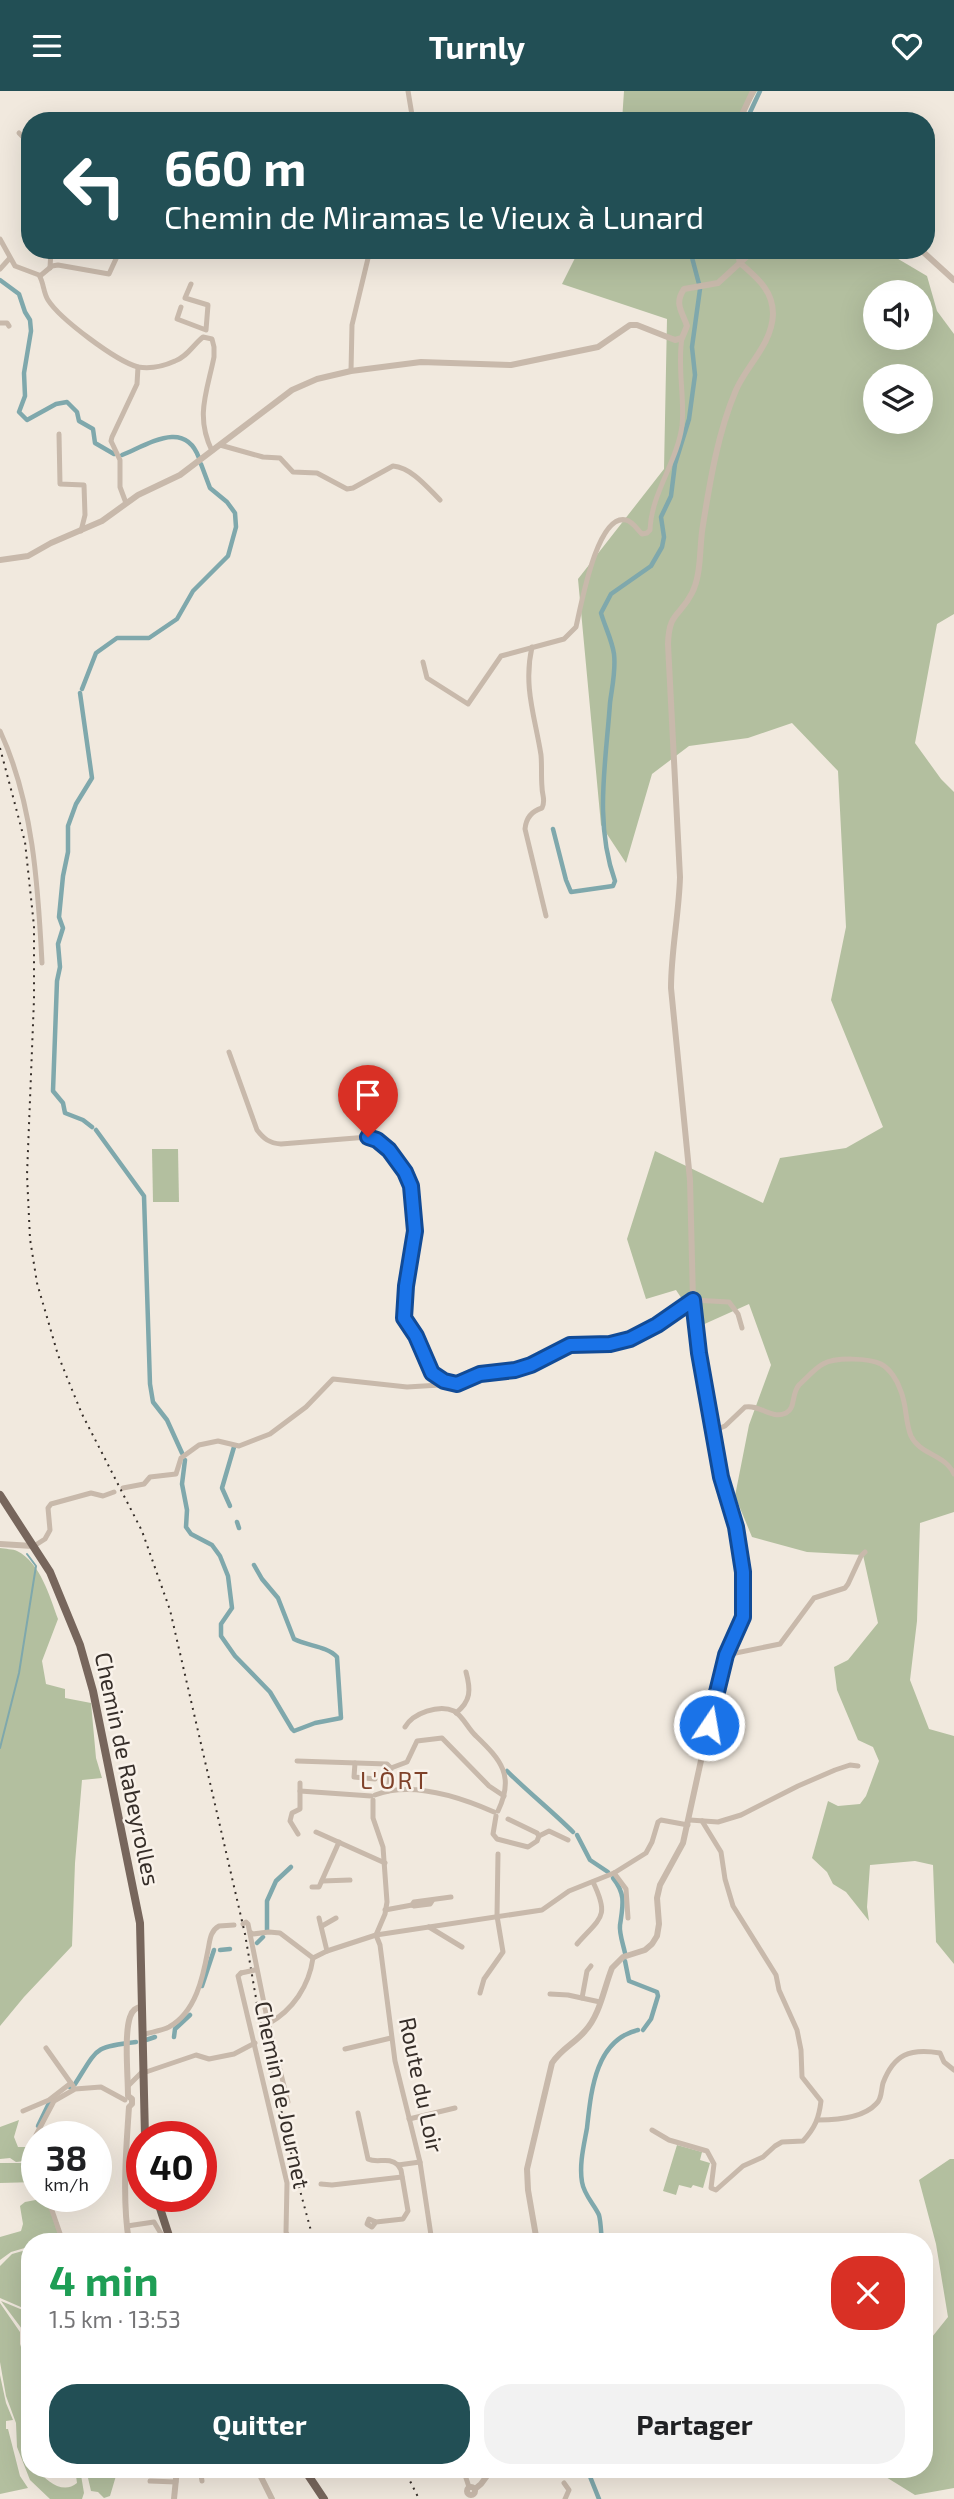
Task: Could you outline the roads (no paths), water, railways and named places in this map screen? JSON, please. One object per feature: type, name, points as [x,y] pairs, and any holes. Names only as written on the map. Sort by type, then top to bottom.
[{"type":"main road","name":"Chemin de Rabeyrolles","points":[[0,1496],[58,1592]]},
{"type":"main road","name":"Chemin de Rabeyrolles","points":[[0,1496],[30,1546],[50,1572],[80,1646],[93,1691],[137,1904],[142,1959],[145,2121]]},
{"type":"main road","points":[[161,2212],[168,2233]]},
{"type":"main road","points":[[310,2478],[324,2499]]},
{"type":"street","points":[[408,91],[412,112]]},
{"type":"street","points":[[743,112],[752,91]]},
{"type":"street","points":[[0,239],[9,259],[19,269],[36,272],[40,276],[48,301],[76,328],[129,363],[138,367],[150,367],[174,362],[203,337],[212,339],[214,357],[202,417],[204,434],[212,451]]},
{"type":"street","points":[[0,269],[9,259]]},
{"type":"street","points":[[50,259],[50,268]]},
{"type":"street","points":[[40,276],[58,265],[109,274],[116,259]]},
{"type":"street","points":[[351,371],[352,324],[368,259]]},
{"type":"street","points":[[535,2233],[527,2169],[548,2074],[558,2054],[592,2023],[617,1961],[645,1950],[656,1936],[660,1885],[683,1843],[713,1702],[726,1655],[743,1617],[743,1572],[736,1527],[721,1477],[699,1353],[693,1300],[690,1180],[671,988],[671,961],[679,915],[680,877],[668,627],[692,593],[699,569],[702,528],[709,492],[736,392],[771,329],[771,294],[739,259]]},
{"type":"street","points":[[423,662],[427,678],[468,704],[501,656],[564,639],[572,633],[576,627],[598,544],[614,521],[628,520],[642,534],[650,530],[650,512],[682,427],[682,338],[687,325],[679,309],[679,302],[684,289],[718,283],[744,259]]},
{"type":"street","points":[[931,259],[954,280]]},
{"type":"street","points":[[181,307],[177,319],[206,330],[208,305],[185,298],[191,284]]},
{"type":"street","points":[[0,323],[7,323],[9,326]]},
{"type":"street","points":[[0,560],[28,556],[102,521],[145,491],[180,475],[292,390],[317,379],[351,371],[421,362],[512,365],[598,347],[630,325],[637,325],[675,340],[682,338]]},
{"type":"street","points":[[126,503],[120,487],[120,460],[111,442],[137,384],[138,367]]},
{"type":"street","points":[[59,434],[60,484],[84,485],[85,515],[81,531]]},
{"type":"street","points":[[220,445],[263,457],[280,458],[293,472],[317,473],[347,489],[393,466],[400,466],[440,500]]},
{"type":"street","points":[[532,647],[527,668],[528,684],[541,758],[545,800],[542,808],[532,813],[525,822],[525,829],[546,916]]},
{"type":"street","points":[[0,731],[14,763],[38,881],[42,963]]},
{"type":"street","points":[[229,1052],[257,1130],[263,1139],[281,1144],[368,1137],[377,1140],[400,1164],[411,1186],[415,1231],[404,1318],[416,1336],[432,1373],[450,1384]]},
{"type":"street","points":[[123,1488],[144,1484],[150,1477],[176,1474],[181,1458],[199,1445],[218,1441],[239,1446],[262,1438],[306,1407],[333,1379],[407,1387],[457,1384],[487,1373],[531,1365],[570,1345],[610,1344],[630,1339],[657,1325],[693,1300],[729,1302],[738,1314],[742,1328]]},
{"type":"street","points":[[713,1431],[725,1426],[745,1407],[759,1407],[776,1415],[786,1413],[791,1408],[795,1391],[824,1363],[862,1359],[881,1364],[893,1374],[901,1391],[911,1436],[919,1447],[940,1457],[954,1474]]},
{"type":"street","points":[[0,1544],[30,1546],[45,1539],[50,1530],[48,1508],[51,1504],[91,1493],[103,1496],[114,1492]]},
{"type":"street","points":[[726,1655],[780,1644],[814,1598],[845,1588],[865,1552]]},
{"type":"street","points":[[456,1713],[468,1700],[466,1672]]},
{"type":"street","points":[[405,1727],[413,1716],[422,1712],[446,1710],[456,1713],[499,1760],[505,1775],[507,1789],[496,1813],[493,1834],[497,1839],[528,1847],[537,1841],[539,1836],[550,1831],[568,1840]]},
{"type":"street","points":[[391,1768],[407,1762],[417,1741],[442,1738],[489,1786],[504,1796]]},
{"type":"street","points":[[297,1761],[384,1763],[391,1768]]},
{"type":"street","points":[[355,1763],[354,1777],[375,1779]]},
{"type":"street","points":[[243,1924],[248,1924],[253,1934],[280,1933],[313,1958],[376,1935],[542,1910],[569,1891],[614,1873],[646,1853],[661,1820],[718,1822],[741,1815],[835,1770],[850,1765],[858,1766]]},
{"type":"street","points":[[388,1791],[391,1768]]},
{"type":"street","points":[[298,1834],[290,1821],[292,1813],[300,1809],[300,1783]]},
{"type":"street","points":[[300,1791],[373,1797],[388,1791],[416,1791],[446,1795],[496,1813]]},
{"type":"street","points":[[373,1797],[373,1818],[383,1847],[385,1863],[385,1910],[376,1935]]},
{"type":"street","points":[[508,1819],[539,1836]]},
{"type":"street","points":[[652,2130],[669,2140],[707,2151],[714,2164],[711,2188],[716,2190],[743,2166],[762,2157],[782,2142],[803,2141],[818,2120],[821,2101],[802,2077],[797,2030],[779,1990],[776,1975],[733,1906],[721,1851],[702,1821]]},
{"type":"street","points":[[316,1832],[385,1863]]},
{"type":"street","points":[[312,1887],[319,1887],[339,1842]]},
{"type":"street","points":[[480,1993],[484,1979],[502,1956],[497,1916],[498,1854]]},
{"type":"street","points":[[614,1873],[626,1889],[628,1918]]},
{"type":"street","points":[[322,1881],[350,1880]]},
{"type":"street","points":[[578,1944],[603,1911],[602,1901],[593,1882]]},
{"type":"street","points":[[385,1910],[414,1902],[452,1897]]},
{"type":"street","points":[[319,1918],[327,1951]]},
{"type":"street","points":[[322,1926],[336,1918]]},
{"type":"street","points":[[142,2035],[164,2029],[183,2016],[198,1991],[211,1933],[219,1926],[234,1925]]},
{"type":"street","points":[[429,1927],[462,1947]]},
{"type":"street","name":"Chemin de Journet","points":[[250,1932],[268,2024],[288,2102]]},
{"type":"street","name":"Route du Loir","points":[[376,1935],[380,1945],[391,2038],[420,2162],[431,2233]]},
{"type":"street","name":"Chemin de Journet","points":[[268,2024],[294,2002],[305,1987],[313,1958]]},
{"type":"street","points":[[582,1998],[587,1971],[591,1966]]},
{"type":"street","name":"Chemin de Journet","points":[[256,1969],[238,1976],[287,2183],[286,2233]]},
{"type":"street","points":[[550,1994],[600,2002]]},
{"type":"street","points":[[128,2233],[127,2101],[130,2018],[134,2010],[142,2006]]},
{"type":"street","points":[[345,2049],[391,2038]]},
{"type":"street","points":[[128,2086],[143,2072],[196,2055],[209,2059],[234,2054],[255,2043]]},
{"type":"street","points":[[46,2048],[73,2086]]},
{"type":"street","points":[[818,2120],[863,2113],[877,2104],[884,2080],[900,2056],[922,2051],[940,2053],[944,2062],[954,2070]]},
{"type":"street","points":[[23,2111],[73,2086],[101,2087],[127,2101]]},
{"type":"street","points":[[43,2121],[54,2101],[73,2086]]},
{"type":"street","points":[[409,2119],[455,2108]]},
{"type":"street","points":[[358,2113],[368,2159],[390,2160],[398,2165],[408,2211],[403,2219],[376,2222]]},
{"type":"street","points":[[398,2165],[420,2162]]},
{"type":"street","points":[[321,2184],[402,2177]]},
{"type":"street","points":[[53,2212],[60,2233]]},
{"type":"street","points":[[127,2226],[154,2221],[161,2233]]},
{"type":"street","points":[[174,2499],[176,2478]]},
{"type":"street","points":[[262,2478],[272,2499]]},
{"type":"street","points":[[471,2492],[485,2478]]},
{"type":"street","points":[[150,2481],[176,2482]]},
{"type":"street","points":[[564,2483],[569,2490],[565,2499]]},
{"type":"waterway","points":[[750,112],[760,91]]},
{"type":"waterway","points":[[692,259],[699,284]]},
{"type":"waterway","points":[[0,280],[19,294],[30,320],[31,331],[24,373],[25,396],[19,412],[27,420],[56,404],[67,402],[77,412],[79,421],[93,429],[95,443],[114,454]]},
{"type":"waterway","points":[[553,829],[571,892],[613,886],[615,881],[605,837],[603,792],[614,654],[601,613],[611,594],[651,566],[662,547],[664,537],[661,517],[671,496],[675,464],[689,419],[695,375],[692,347],[700,289]]},
{"type":"waterway","points":[[122,455],[155,441],[176,437],[193,446],[199,458]]},
{"type":"waterway","points":[[82,689],[96,653],[117,638],[149,638],[177,619],[193,591],[228,556],[236,527],[235,513],[227,502],[210,488],[201,464]]},
{"type":"waterway","points":[[80,693],[92,778],[76,804],[68,826],[68,852],[59,917],[63,928],[58,944],[60,967],[57,981],[53,1091],[63,1103],[65,1113],[92,1127]]},
{"type":"waterway","points":[[96,1130],[144,1196],[150,1384],[153,1402],[167,1420],[182,1453]]},
{"type":"waterway","points":[[230,1506],[222,1488],[234,1447]]},
{"type":"waterway","points":[[185,1460],[182,1484],[187,1510],[186,1527],[191,1534],[212,1545],[228,1576],[232,1608],[221,1624],[221,1636],[235,1656],[270,1692],[294,1731],[315,1723],[341,1718],[337,1657],[333,1653],[294,1639],[278,1598],[254,1565]]},
{"type":"waterway","points":[[237,1522],[239,1528]]},
{"type":"waterway","points":[[0,1748],[19,1673],[36,1566],[27,1554]]},
{"type":"waterway","points":[[507,1771],[573,1832]]},
{"type":"waterway","points":[[577,1835],[590,1860],[608,1872]]},
{"type":"waterway","points":[[267,1930],[267,1901],[276,1881],[291,1867]]},
{"type":"waterway","points":[[613,1878],[622,1895],[620,1928],[625,1953]]},
{"type":"waterway","points":[[257,1943],[263,1937]]},
{"type":"waterway","points":[[220,1950],[230,1949]]},
{"type":"waterway","points":[[202,1986],[214,1950]]},
{"type":"waterway","points":[[625,1961],[629,1981],[657,1992],[651,2019],[643,2030]]},
{"type":"waterway","points":[[174,2037],[175,2029],[190,2015]]},
{"type":"waterway","points":[[601,2233],[599,2215],[585,2191],[581,2175],[591,2099],[598,2069],[612,2044],[638,2030]]},
{"type":"waterway","points":[[146,2040],[155,2037]]},
{"type":"waterway","points":[[70,2087],[75,2084],[98,2051],[136,2042]]},
{"type":"waterway","points":[[40,2121],[51,2099]]},
{"type":"waterway","points":[[591,2478],[599,2499]]},
{"type":"railway","points":[[0,748],[25,842],[34,926],[27,1175],[30,1239],[37,1283],[68,1380],[82,1414],[142,1531],[170,1610],[245,1934],[258,2010],[312,2233]]},
{"type":"railway","points":[[408,2478],[419,2499]]},
{"type":"district","name":"L'ÒRT","points":[[395,1781]]}]
